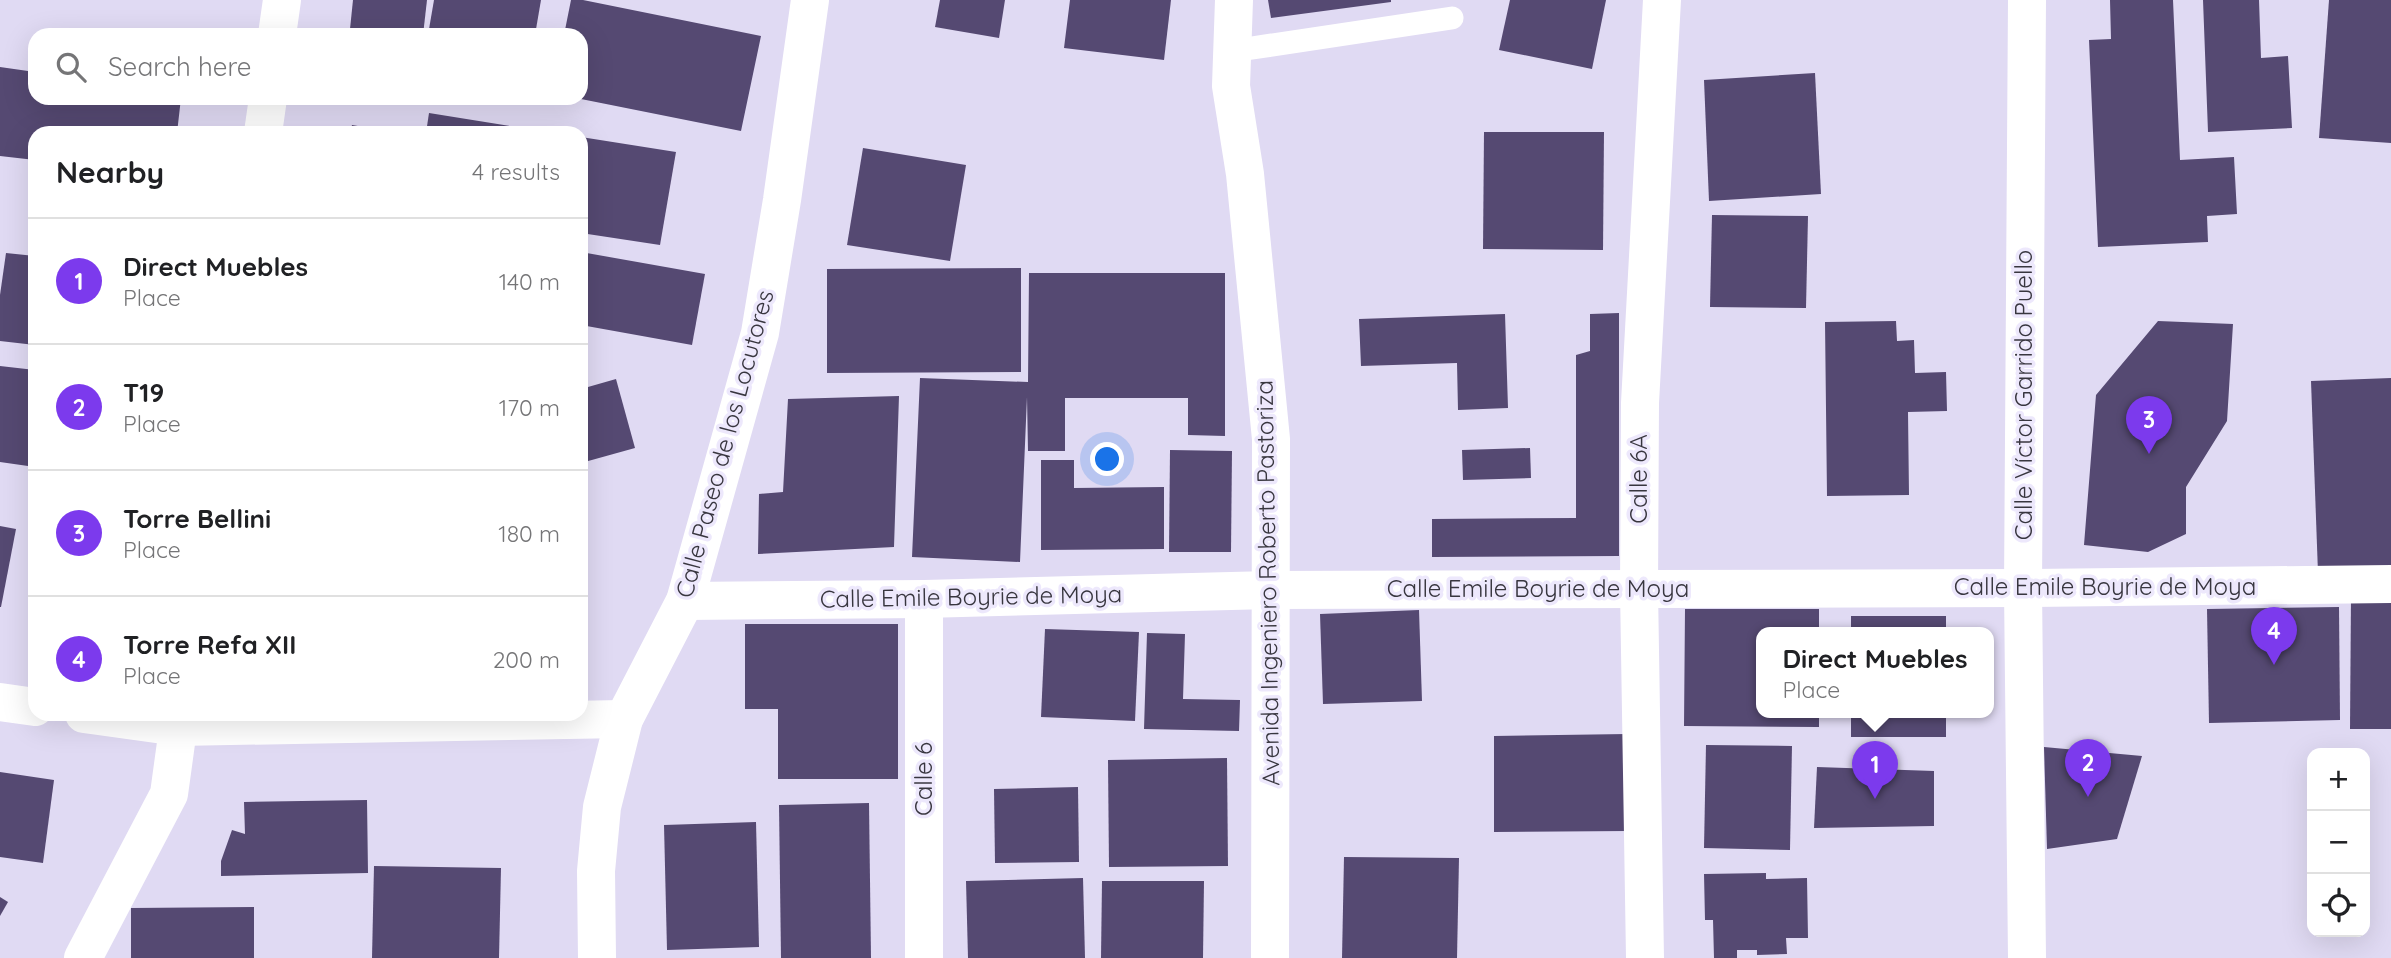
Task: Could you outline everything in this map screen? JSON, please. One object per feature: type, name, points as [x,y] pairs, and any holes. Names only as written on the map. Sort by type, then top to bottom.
[{"type":"street","points":[[278,28],[282,0]]},
{"type":"street","name":"Calle Paseo de los Locutores","points":[[597,958],[596,870],[602,807],[624,719],[685,601],[760,332],[810,0]]},
{"type":"street","name":"Avenida Ingeniero Roberto Pastoriza","points":[[1234,0],[1231,86],[1245,174],[1270,439],[1270,958]]},
{"type":"street","name":"Calle 6A","points":[[1645,958],[1639,589],[1640,402],[1662,0]]},
{"type":"street","name":"Calle Víctor Garrido Puello","points":[[2027,0],[2023,588],[2027,958]]},
{"type":"street","points":[[264,126],[267,105]]},
{"type":"street","name":"Calle Emile Boyrie de Moya","points":[[685,601],[924,599],[1270,590],[2391,584]]},
{"type":"street","name":"Calle 6","points":[[924,599],[924,958]]},
{"type":"street","points":[[0,702],[28,706]]},
{"type":"street","points":[[588,719],[624,719]]},
{"type":"street","points":[[83,958],[169,794],[179,721]]},
{"type":"lane","points":[[1232,51],[1452,18]]},
{"type":"building","points":[[353,0],[427,0],[424,28],[350,28]]},
{"type":"building","points":[[434,0],[541,0],[536,28],[429,28]]},
{"type":"building","points":[[571,0],[583,0],[761,36],[741,131],[588,100],[588,28],[565,28]]},
{"type":"building","points":[[940,0],[1005,0],[999,38],[935,27]]},
{"type":"building","points":[[1070,0],[1171,0],[1164,60],[1064,48]]},
{"type":"building","points":[[1268,0],[1391,0],[1391,2],[1271,18]]},
{"type":"building","points":[[1510,0],[1606,0],[1592,69],[1499,50]]},
{"type":"building","points":[[2110,0],[2173,0],[2180,160],[2234,157],[2237,214],[2207,216],[2208,242],[2098,247],[2089,40],[2111,39]]},
{"type":"building","points":[[2203,0],[2259,0],[2261,58],[2288,56],[2292,128],[2208,132]]},
{"type":"building","points":[[2329,0],[2391,0],[2391,143],[2319,138]]},
{"type":"building","points":[[0,67],[28,71],[28,105],[180,105],[178,126],[28,126],[28,159],[0,156]]},
{"type":"building","points":[[1815,73],[1821,194],[1709,201],[1704,80]]},
{"type":"building","points":[[429,113],[509,126],[427,126]]},
{"type":"building","points":[[1484,132],[1604,132],[1603,250],[1483,249]]},
{"type":"building","points":[[588,138],[676,152],[660,245],[588,234]]},
{"type":"building","points":[[863,148],[966,165],[950,261],[847,245]]},
{"type":"building","points":[[1712,215],[1808,216],[1806,308],[1710,307]]},
{"type":"building","points":[[6,253],[28,255],[28,344],[0,341],[0,295]]},
{"type":"building","points":[[588,253],[705,274],[692,345],[588,326]]},
{"type":"building","points":[[1021,268],[1021,372],[827,373],[827,269]]},
{"type":"building","points":[[1029,273],[1225,273],[1225,436],[1188,435],[1188,398],[1065,398],[1065,451],[1028,451],[1027,397],[1020,562],[912,557],[920,378],[1028,382]]},
{"type":"building","points":[[1619,313],[1619,556],[1432,557],[1432,519],[1576,518],[1576,355],[1590,351],[1590,314]]},
{"type":"building","points":[[1505,314],[1508,408],[1458,410],[1457,363],[1361,366],[1359,319]]},
{"type":"building","points":[[1896,321],[1897,341],[1914,340],[1915,373],[1946,372],[1947,411],[1908,412],[1909,495],[1827,496],[1825,322]]},
{"type":"building","points":[[2158,321],[2233,324],[2227,421],[2186,487],[2186,534],[2148,552],[2084,545],[2096,395]]},
{"type":"building","points":[[0,366],[28,369],[28,466],[0,462]]},
{"type":"building","points":[[2391,378],[2391,569],[2318,573],[2311,381]]},
{"type":"building","points":[[616,379],[635,448],[588,461],[588,387]]},
{"type":"building","points":[[899,396],[894,547],[758,554],[759,494],[783,492],[788,399]]},
{"type":"building","points":[[1530,448],[1531,478],[1463,480],[1462,450]]},
{"type":"building","points":[[1170,450],[1232,451],[1231,552],[1169,552]]},
{"type":"building","points":[[1041,460],[1074,460],[1074,488],[1164,487],[1164,549],[1041,550]]},
{"type":"building","points":[[0,526],[16,529],[1,607],[0,607]]},
{"type":"building","points":[[2351,596],[2391,596],[2391,729],[2350,729]]},
{"type":"building","points":[[2339,607],[2340,720],[2209,723],[2207,609]]},
{"type":"building","points":[[1685,609],[1819,609],[1819,627],[1756,627],[1756,718],[1819,718],[1819,727],[1684,726]]},
{"type":"building","points":[[1419,610],[1422,701],[1323,704],[1320,614]]},
{"type":"building","points":[[1851,616],[1946,616],[1946,627],[1851,627]]},
{"type":"building","points":[[745,624],[898,624],[898,779],[778,779],[778,709],[745,709]]},
{"type":"building","points":[[1045,629],[1139,632],[1135,721],[1041,717]]},
{"type":"building","points":[[1147,633],[1185,634],[1183,699],[1240,700],[1239,731],[1144,729]]},
{"type":"building","points":[[1851,718],[1946,718],[1946,737],[1851,737]]},
{"type":"building","points":[[1627,734],[1628,831],[1494,832],[1494,736]]},
{"type":"building","points":[[1706,745],[1792,746],[1790,850],[1704,848]]},
{"type":"building","points":[[2044,747],[2142,756],[2117,839],[2047,849]]},
{"type":"building","points":[[1227,758],[1228,866],[1109,867],[1108,760]]},
{"type":"building","points":[[1817,767],[1934,771],[1934,826],[1814,828]]},
{"type":"building","points":[[0,772],[54,780],[43,863],[0,857]]},
{"type":"building","points":[[1078,787],[1079,862],[995,863],[994,789]]},
{"type":"building","points":[[367,800],[368,873],[221,876],[221,861],[232,830],[245,834],[244,802]]},
{"type":"building","points":[[869,803],[871,958],[781,958],[779,805]]},
{"type":"building","points":[[756,822],[759,947],[667,950],[664,825]]},
{"type":"building","points":[[1344,857],[1459,858],[1457,958],[1342,958]]},
{"type":"building","points":[[374,866],[501,868],[499,958],[372,958]]},
{"type":"building","points":[[1766,873],[1766,879],[1807,878],[1808,938],[1786,938],[1787,954],[1757,955],[1757,950],[1737,950],[1737,958],[1714,958],[1713,920],[1705,920],[1704,874]]},
{"type":"building","points":[[1083,878],[1085,958],[968,958],[966,881]]},
{"type":"building","points":[[1102,881],[1204,881],[1203,958],[1101,958]]},
{"type":"building","points":[[0,897],[8,902],[0,916]]},
{"type":"building","points":[[254,907],[254,958],[131,958],[131,908]]},
{"type":"place","name":"Torre Bellini","points":[[2149,454]]},
{"type":"place","name":"Torre Refa XII","points":[[2274,665]]},
{"type":"place","name":"T19","points":[[2088,797]]},
{"type":"place","name":"Direct Muebles","points":[[1875,799]]}]
